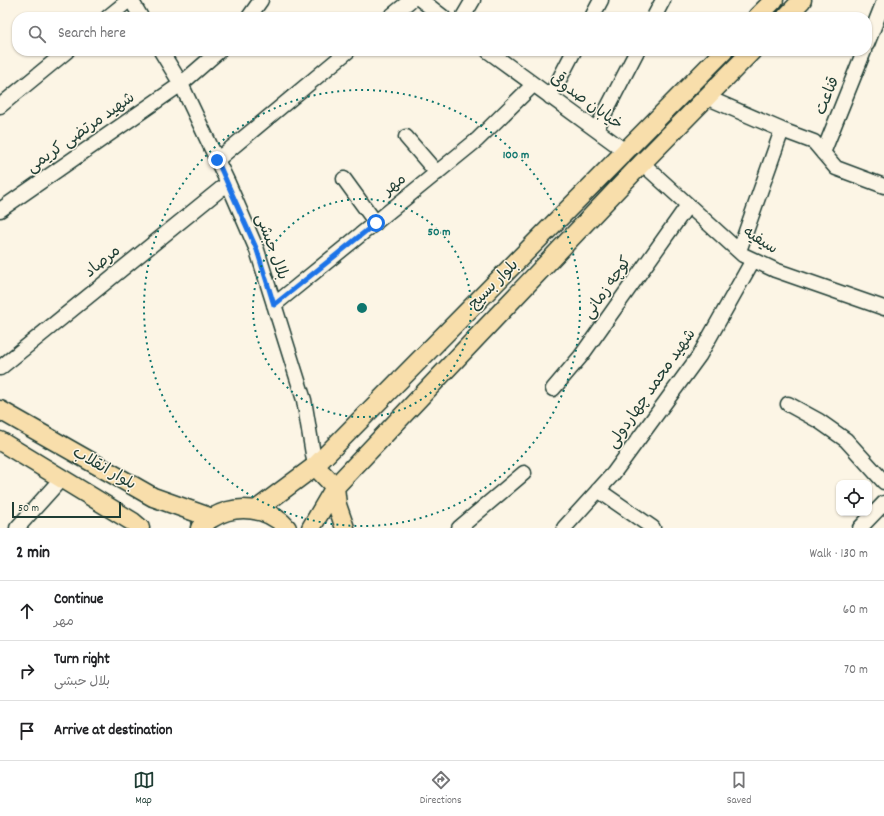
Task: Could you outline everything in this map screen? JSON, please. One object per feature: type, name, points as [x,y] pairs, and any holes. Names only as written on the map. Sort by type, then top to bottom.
[{"type":"main road","points":[[762,12],[774,0]]},
{"type":"main road","points":[[791,12],[802,0]]},
{"type":"main road","name":"بلوار بسیج","points":[[256,510],[315,466],[719,56]]},
{"type":"main road","name":"بلوار بسیج","points":[[311,528],[335,488],[642,163],[747,56]]},
{"type":"main road","points":[[626,151],[642,163]]},
{"type":"main road","name":"بلوار انقلاب","points":[[0,410],[153,497],[206,523]]},
{"type":"main road","name":"بلوار انقلاب","points":[[0,441],[133,522],[140,528]]},
{"type":"main road","points":[[315,466],[335,488],[336,505],[345,528]]},
{"type":"main road","points":[[206,523],[226,511],[241,508],[256,510],[270,515],[283,523],[287,528]]},
{"type":"street","points":[[114,12],[130,0],[138,12]]},
{"type":"street","points":[[253,12],[261,0]]},
{"type":"street","points":[[396,12],[412,0]]},
{"type":"street","points":[[421,0],[437,12]]},
{"type":"street","points":[[466,12],[473,0]]},
{"type":"street","points":[[595,12],[601,0]]},
{"type":"street","points":[[657,12],[663,0]]},
{"type":"street","points":[[872,32],[884,2]]},
{"type":"street","points":[[0,106],[61,56]]},
{"type":"street","name":"بلال حبشی","points":[[164,56],[181,84],[228,183],[257,250],[304,400],[315,466]]},
{"type":"street","name":"شهید مرتضی کریمی","points":[[0,210],[181,84],[213,56]]},
{"type":"street","points":[[217,160],[342,56]]},
{"type":"street","name":"خیابان صدوقی","points":[[495,56],[626,151]]},
{"type":"street","points":[[550,97],[571,56]]},
{"type":"street","points":[[596,130],[634,56]]},
{"type":"street","name":"قناعت","points":[[823,153],[862,56]]},
{"type":"street","name":"مهر","points":[[274,305],[477,140],[533,84]]},
{"type":"street","points":[[706,98],[814,142],[836,168],[884,186]]},
{"type":"street","points":[[739,251],[782,130]]},
{"type":"street","points":[[406,137],[437,173]]},
{"type":"street","name":"سیفیه","points":[[642,163],[739,251],[752,260],[775,270],[884,308]]},
{"type":"street","points":[[344,179],[376,223]]},
{"type":"street","name":"مرصاد","points":[[0,368],[228,183]]},
{"type":"street","name":"کوچه زمانی","points":[[553,389],[581,356],[688,205]]},
{"type":"street","name":"شهید محمد چهاردولی","points":[[564,528],[613,474],[699,356],[752,260]]},
{"type":"street","points":[[788,404],[819,421],[846,440],[884,482]]},
{"type":"street","points":[[459,528],[524,473]]},
{"type":"street","points":[[17,528],[62,478]]},
{"type":"street","points":[[598,490],[653,528]]},
{"type":"street","points":[[860,528],[884,503]]},
{"type":"route","points":[[217,160],[257,250],[274,305],[376,223]]}]
